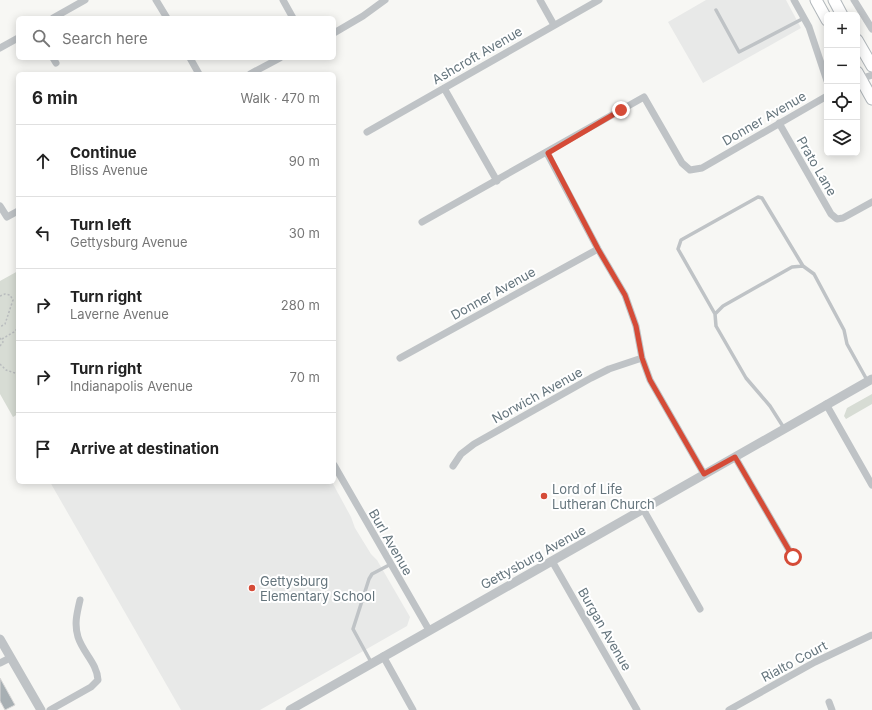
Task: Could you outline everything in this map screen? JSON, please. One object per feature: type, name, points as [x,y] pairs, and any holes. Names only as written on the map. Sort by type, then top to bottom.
[{"type":"main road","points":[[816,0],[824,15]]},
{"type":"main road","points":[[834,0],[840,12]]},
{"type":"main road","points":[[860,45],[872,66]]},
{"type":"main road","points":[[860,80],[872,99]]},
{"type":"street","points":[[57,16],[85,0]]},
{"type":"street","points":[[156,0],[166,16]]},
{"type":"street","points":[[283,0],[292,16]]},
{"type":"street","points":[[336,32],[363,16],[385,0]]},
{"type":"street","points":[[540,0],[554,25]]},
{"type":"street","name":"Ashcroft Avenue","points":[[368,132],[599,0]]},
{"type":"street","points":[[794,0],[809,27],[824,72]]},
{"type":"street","points":[[854,0],[872,29]]},
{"type":"street","points":[[0,48],[16,39]]},
{"type":"street","points":[[191,60],[198,72]]},
{"type":"street","points":[[254,72],[276,60]]},
{"type":"street","points":[[860,77],[872,76]]},
{"type":"street","points":[[444,88],[497,181]]},
{"type":"street","name":"Donner Avenue","points":[[548,153],[644,97],[682,163],[690,170],[702,168],[824,98]]},
{"type":"street","name":"Prato Lane","points":[[779,123],[831,214],[837,219],[843,218],[872,202]]},
{"type":"street","points":[[422,222],[548,153],[598,249],[627,300],[636,326],[642,358],[650,380],[704,474]]},
{"type":"street","points":[[0,206],[6,217],[16,212]]},
{"type":"street","name":"Donner Avenue","points":[[400,358],[598,249]]},
{"type":"street","name":"Norwich Avenue","points":[[453,466],[461,454],[474,444],[591,378],[609,369],[642,358]]},
{"type":"street","name":"Gettysburg Avenue","points":[[290,710],[870,380]]},
{"type":"street","points":[[826,404],[872,485]]},
{"type":"street","points":[[735,457],[793,557]]},
{"type":"street","name":"Burl Avenue","points":[[336,468],[429,630]]},
{"type":"street","points":[[643,509],[700,609]]},
{"type":"street","name":"Burgan Avenue","points":[[552,561],[637,710]]},
{"type":"street","points":[[50,710],[91,687],[98,680],[97,671],[78,638],[75,620],[80,600]]},
{"type":"street","name":"Rialto Court","points":[[729,710],[815,662],[872,635]]},
{"type":"street","points":[[0,639],[41,710]]},
{"type":"street","points":[[384,656],[413,710]]},
{"type":"street","points":[[0,663],[10,658]]},
{"type":"street","points":[[829,702],[832,710]]},
{"type":"lane","points":[[716,10],[739,52],[804,18]]},
{"type":"lane","points":[[784,428],[770,406],[746,378],[716,326],[715,314],[678,249],[680,240],[687,236],[758,197],[762,198],[804,266],[814,274],[844,330],[847,344],[870,380]]},
{"type":"lane","points":[[715,314],[723,306],[792,267],[804,266]]},
{"type":"lane","points":[[372,663],[353,629],[372,574],[391,564]]},
{"type":"path","points":[[0,296],[5,294],[10,295],[13,300],[5,324],[0,327]]},
{"type":"path","points":[[0,346],[3,343],[1,338],[16,330]]},
{"type":"path","points":[[0,364],[6,370],[16,373]]},
{"type":"shaded area","points":[[706,0],[786,0],[801,28],[703,83],[668,22]]},
{"type":"shaded area","points":[[16,272],[16,415],[13,417],[0,394],[0,281]]},
{"type":"shaded area","points":[[872,394],[872,404],[846,419],[844,416],[847,408]]},
{"type":"shaded area","name":"Gettysburg Elementary School","points":[[51,484],[333,484],[351,517],[355,528],[371,554],[377,560],[410,617],[407,626],[260,710],[181,710]]},
{"type":"building","points":[[0,678],[15,705],[5,710],[0,701]]},
{"type":"place","name":"Lord of Life Lutheran Church","points":[[544,496]]},
{"type":"place","name":"Gettysburg Elementary School","points":[[252,588]]},
{"type":"route","points":[[621,110],[548,153],[598,249],[625,295],[632,311],[638,343],[645,369],[650,380],[704,474],[735,457],[793,557]]}]
